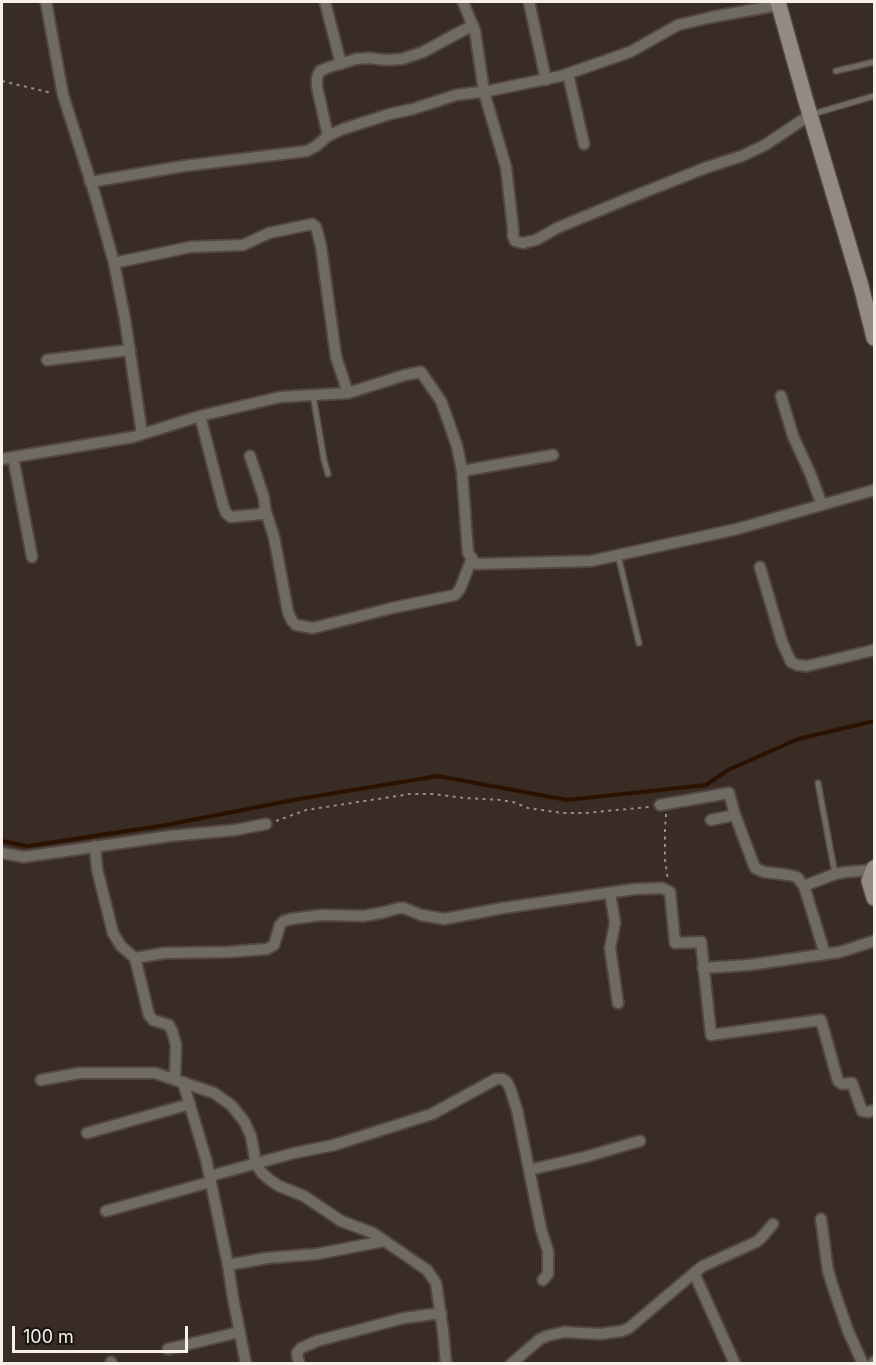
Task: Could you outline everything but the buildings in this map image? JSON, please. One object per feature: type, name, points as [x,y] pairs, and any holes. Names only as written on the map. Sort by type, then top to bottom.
[{"type":"street","points":[[46,2],[63,95],[114,263],[142,434]]},
{"type":"street","points":[[325,2],[341,63]]},
{"type":"street","points":[[462,2],[478,46],[484,92],[506,168],[515,241],[523,243],[536,240],[557,228],[627,199],[742,156],[765,145],[810,115]]},
{"type":"street","points":[[530,2],[546,80]]},
{"type":"street","points":[[90,182],[184,166],[307,151],[328,136],[343,129],[390,114],[456,96],[568,74],[630,52],[678,25],[778,3],[810,115],[871,310],[874,338]]},
{"type":"street","points":[[328,136],[317,87],[320,71],[356,59],[402,59],[423,52],[472,25]]},
{"type":"street","points":[[568,74],[584,144]]},
{"type":"street","points":[[114,263],[190,248],[243,245],[269,233],[312,224],[316,227],[321,246],[336,357],[348,393]]},
{"type":"street","points":[[47,360],[129,350]]},
{"type":"street","points":[[32,557],[7,458],[133,437],[200,416],[280,397],[348,393],[421,372],[441,401],[457,446],[462,471],[468,553],[476,564],[591,561],[737,529],[874,490]]},
{"type":"street","points":[[781,396],[793,436],[822,505]]},
{"type":"street","points":[[200,416],[226,513],[231,517],[240,517],[261,514],[265,509]]},
{"type":"street","points":[[462,471],[553,455]]},
{"type":"street","points":[[250,456],[274,537],[288,612],[296,625],[313,628],[455,594],[460,589],[472,558]]},
{"type":"street","points":[[760,567],[782,642],[791,662],[807,666],[874,650]]},
{"type":"street","points":[[660,805],[729,793],[755,868],[764,872],[797,877],[804,886],[825,954]]},
{"type":"street","points":[[711,820],[735,815]]},
{"type":"street","points":[[2,853],[24,857],[266,824]]},
{"type":"street","points":[[96,846],[97,869],[113,933],[121,946],[135,958],[149,1015],[153,1020],[169,1025],[172,1031],[176,1045],[179,1080],[190,1104],[206,1159],[246,1364]]},
{"type":"street","points":[[804,886],[835,874],[874,869],[869,881],[874,898]]},
{"type":"street","points":[[135,958],[164,953],[267,949],[274,945],[280,925],[291,919],[343,914],[364,916],[399,908],[444,919],[635,889],[662,888],[670,892],[675,943],[701,942],[711,1035],[821,1020],[838,1081],[842,1084],[852,1083],[862,1111],[874,1110]]},
{"type":"street","points":[[610,893],[615,923],[610,948],[618,1003]]},
{"type":"street","points":[[703,968],[749,965],[840,952],[874,941]]},
{"type":"street","points":[[41,1080],[80,1073],[155,1072],[214,1093],[231,1105],[244,1121],[251,1136],[256,1164],[262,1173],[279,1186],[304,1196],[341,1221],[373,1233],[427,1270],[436,1282],[443,1331],[442,1362]]},
{"type":"street","points":[[106,1211],[256,1164],[334,1144],[432,1114],[458,1102],[496,1079],[502,1079],[510,1088],[517,1110],[548,1251],[548,1274],[543,1280]]},
{"type":"street","points":[[87,1133],[190,1104]]},
{"type":"street","points":[[529,1170],[640,1141]]},
{"type":"street","points":[[821,1219],[828,1271],[848,1331],[863,1364]]},
{"type":"street","points":[[510,1364],[540,1338],[564,1332],[600,1334],[629,1328],[703,1266],[756,1242],[773,1224]]},
{"type":"street","points":[[228,1265],[267,1258],[317,1254],[384,1241]]},
{"type":"street","points":[[694,1273],[735,1364]]},
{"type":"street","points":[[299,1364],[297,1353],[301,1348],[317,1341],[404,1318],[441,1313]]},
{"type":"street","points":[[168,1349],[240,1332]]},
{"type":"lane","points":[[836,71],[874,62]]},
{"type":"lane","points":[[810,115],[874,96]]},
{"type":"lane","points":[[313,395],[328,474]]},
{"type":"lane","points":[[618,555],[639,643]]},
{"type":"lane","points":[[818,783],[835,874]]},
{"type":"path","points":[[2,81],[63,95]]},
{"type":"path","points":[[266,824],[306,810],[410,794],[500,800],[528,808],[562,813],[585,813],[660,805],[666,810],[665,860],[670,892]]},
{"type":"waterway","points":[[2,841],[28,846],[166,825],[299,799],[438,776],[567,800],[706,785],[728,770],[798,739],[874,721]]}]
